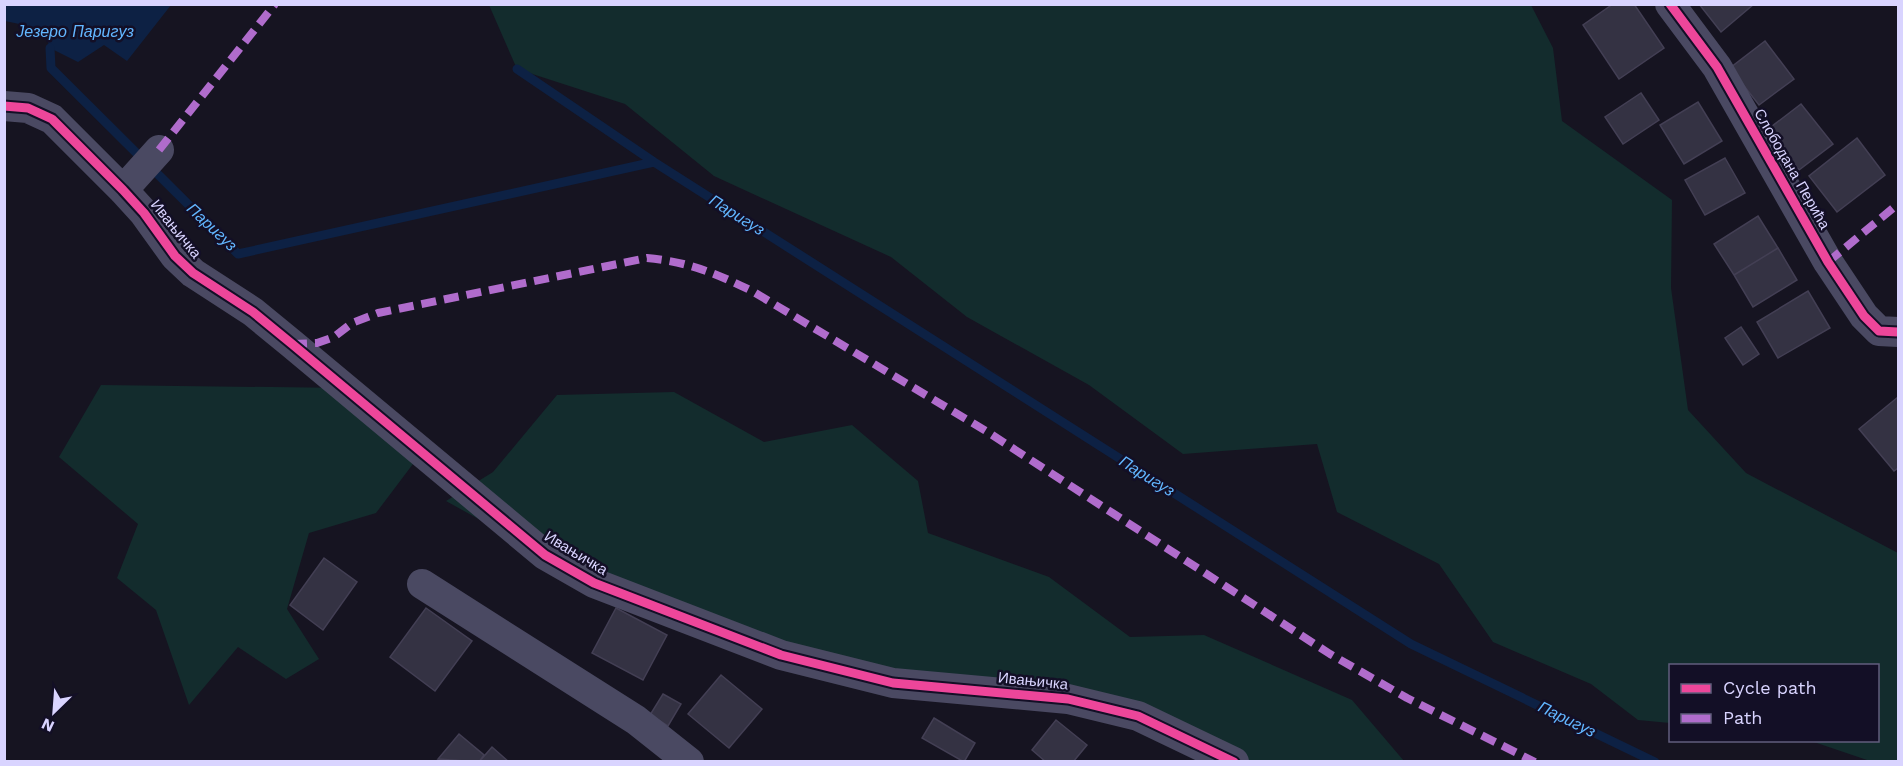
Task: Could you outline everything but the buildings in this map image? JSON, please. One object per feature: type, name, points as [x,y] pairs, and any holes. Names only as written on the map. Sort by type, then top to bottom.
[{"type":"street","name":"Слободана Перића","points":[[1670,4],[1717,67],[1807,225],[1860,309],[1879,331],[1899,332]]},
{"type":"street","name":"Ивањичка","points":[[4,106],[28,108],[52,119],[128,184],[144,213],[175,256],[193,273],[253,312],[545,555],[594,583],[781,655],[893,682],[1068,699],[1138,716],[1234,762]]},
{"type":"street","points":[[128,184],[159,150]]},
{"type":"street","points":[[422,584],[636,720],[689,762]]},
{"type":"green space","points":[[489,5],[1531,5],[1553,48],[1562,121],[1672,200],[1671,288],[1688,410],[1746,473],[1898,553],[1898,761],[1870,761],[1814,742],[1879,742],[1879,664],[1669,664],[1669,723],[1638,720],[1591,684],[1493,642],[1439,564],[1337,512],[1317,444],[1183,454],[1089,385],[967,317],[891,257],[714,176],[625,104],[517,69]]},
{"type":"green space","points":[[101,385],[346,388],[422,452],[376,513],[309,533],[287,609],[319,659],[286,679],[238,647],[189,705],[156,610],[117,578],[138,524],[59,457]]},
{"type":"green space","points":[[674,392],[764,442],[852,425],[918,481],[928,533],[1049,577],[1130,637],[1204,635],[1352,700],[1404,761],[1234,761],[1138,716],[893,683],[594,583],[446,501],[493,472],[557,395]]},
{"type":"water","name":"Језеро Паригуз","points":[[5,4],[171,5],[127,61],[104,45],[78,62],[50,48],[43,29],[5,21]]},
{"type":"waterway","name":"Паригуз","points":[[50,48],[51,68],[238,254],[654,162]]},
{"type":"waterway","name":"Паригуз","points":[[517,69],[654,162],[1411,644],[1655,762]]},
{"type":"marked path","points":[[159,150],[275,4]]},
{"type":"marked path","points":[[1828,262],[1898,204]]},
{"type":"marked path","points":[[292,344],[317,343],[334,337],[352,323],[378,313],[647,258],[676,262],[701,269],[752,291],[986,431],[1330,654],[1407,698],[1535,762]]},
{"type":"cycle path","points":[[1670,4],[1717,67],[1828,262],[1864,316],[1879,331],[1898,332]]},
{"type":"cycle path","points":[[4,106],[28,108],[52,119],[123,190],[144,213],[175,256],[193,273],[253,312],[545,555],[594,583],[781,655],[893,683],[1068,699],[1138,716],[1234,762]]}]
